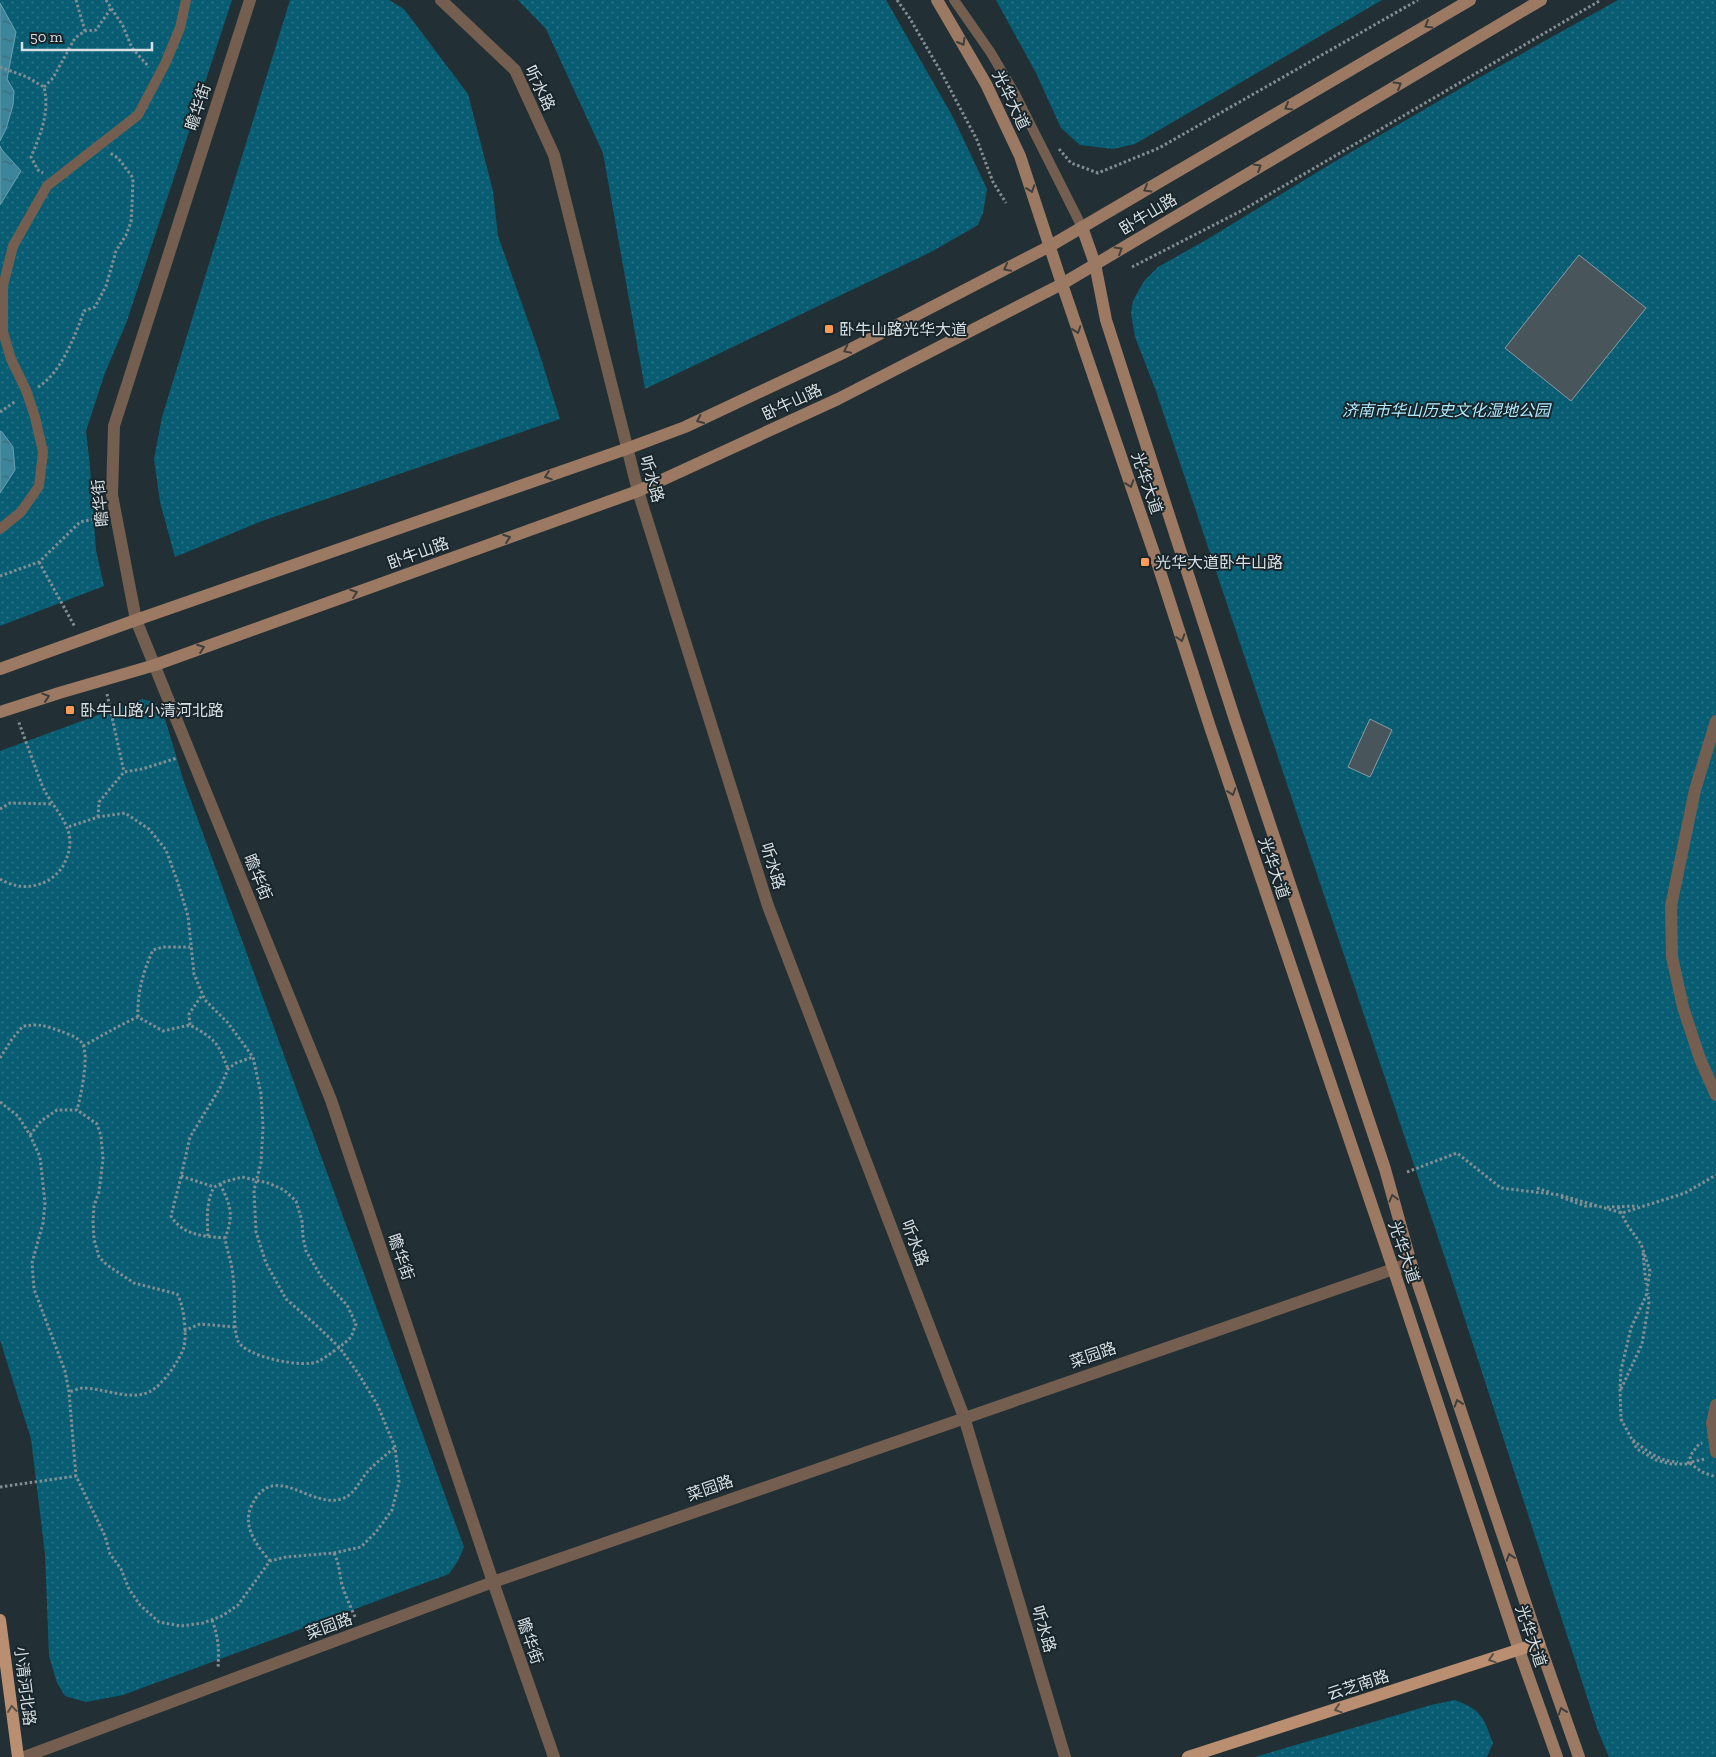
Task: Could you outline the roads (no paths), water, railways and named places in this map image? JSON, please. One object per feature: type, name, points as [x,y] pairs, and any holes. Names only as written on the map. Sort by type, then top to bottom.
[{"type":"main road","name":"光华大道","points":[[937,0],[986,84],[1020,156],[1393,1268],[1518,1650],[1557,1757]]},
{"type":"main road","name":"卧牛山路","points":[[0,669],[685,427],[845,352],[1050,246],[1470,0]]},
{"type":"main road","name":"卧牛山路","points":[[0,712],[155,665],[638,491],[838,399],[1062,284],[1541,0]]},
{"type":"main road","name":"光华大道","points":[[1082,227],[1095,264],[1104,312],[1235,720],[1385,1169],[1411,1262],[1539,1644],[1579,1757]]},
{"type":"main road","name":"小清河北路","points":[[0,1620],[18,1757]]},
{"type":"main road","name":"云芝南路","points":[[1188,1757],[1539,1644]]},
{"type":"street","name":"瞻华街","points":[[250,0],[114,426],[112,494],[136,620],[331,1100],[493,1582],[554,1757]]},
{"type":"street","name":"听水路","points":[[441,0],[515,70],[554,155],[626,449],[768,906],[964,1417],[1065,1757]]},
{"type":"street","points":[[1716,721],[1695,790],[1671,906],[1672,958],[1684,1007],[1700,1058],[1716,1095]]},
{"type":"street","name":"菜园路","points":[[24,1757],[493,1582],[1411,1262]]},
{"type":"street","points":[[1711,1456],[1714,1438],[1712,1423],[1716,1405]]},
{"type":"lane","points":[[0,529],[22,512],[39,486],[42,452],[35,418],[27,394],[11,359],[3,332],[3,286],[13,246],[47,186],[138,115],[180,28],[186,0]]},
{"type":"lane","points":[[954,0],[1015,94],[1082,227]]},
{"type":"water","points":[[0,3],[16,32],[7,79],[14,91],[13,105],[6,129],[0,141]]},
{"type":"water","points":[[0,146],[21,171],[0,205]]},
{"type":"water","points":[[0,431],[13,447],[15,470],[0,493]]},
{"type":"place","name":"卧牛山路光华大道","points":[[829,329]]},
{"type":"place","name":"光华大道卧牛山路","points":[[1145,562]]},
{"type":"place","name":"卧牛山路小清河北路","points":[[70,710]]},
{"type":"park label","name":"济南市华山历史文化湿地公园","points":[[1446,410]]}]
